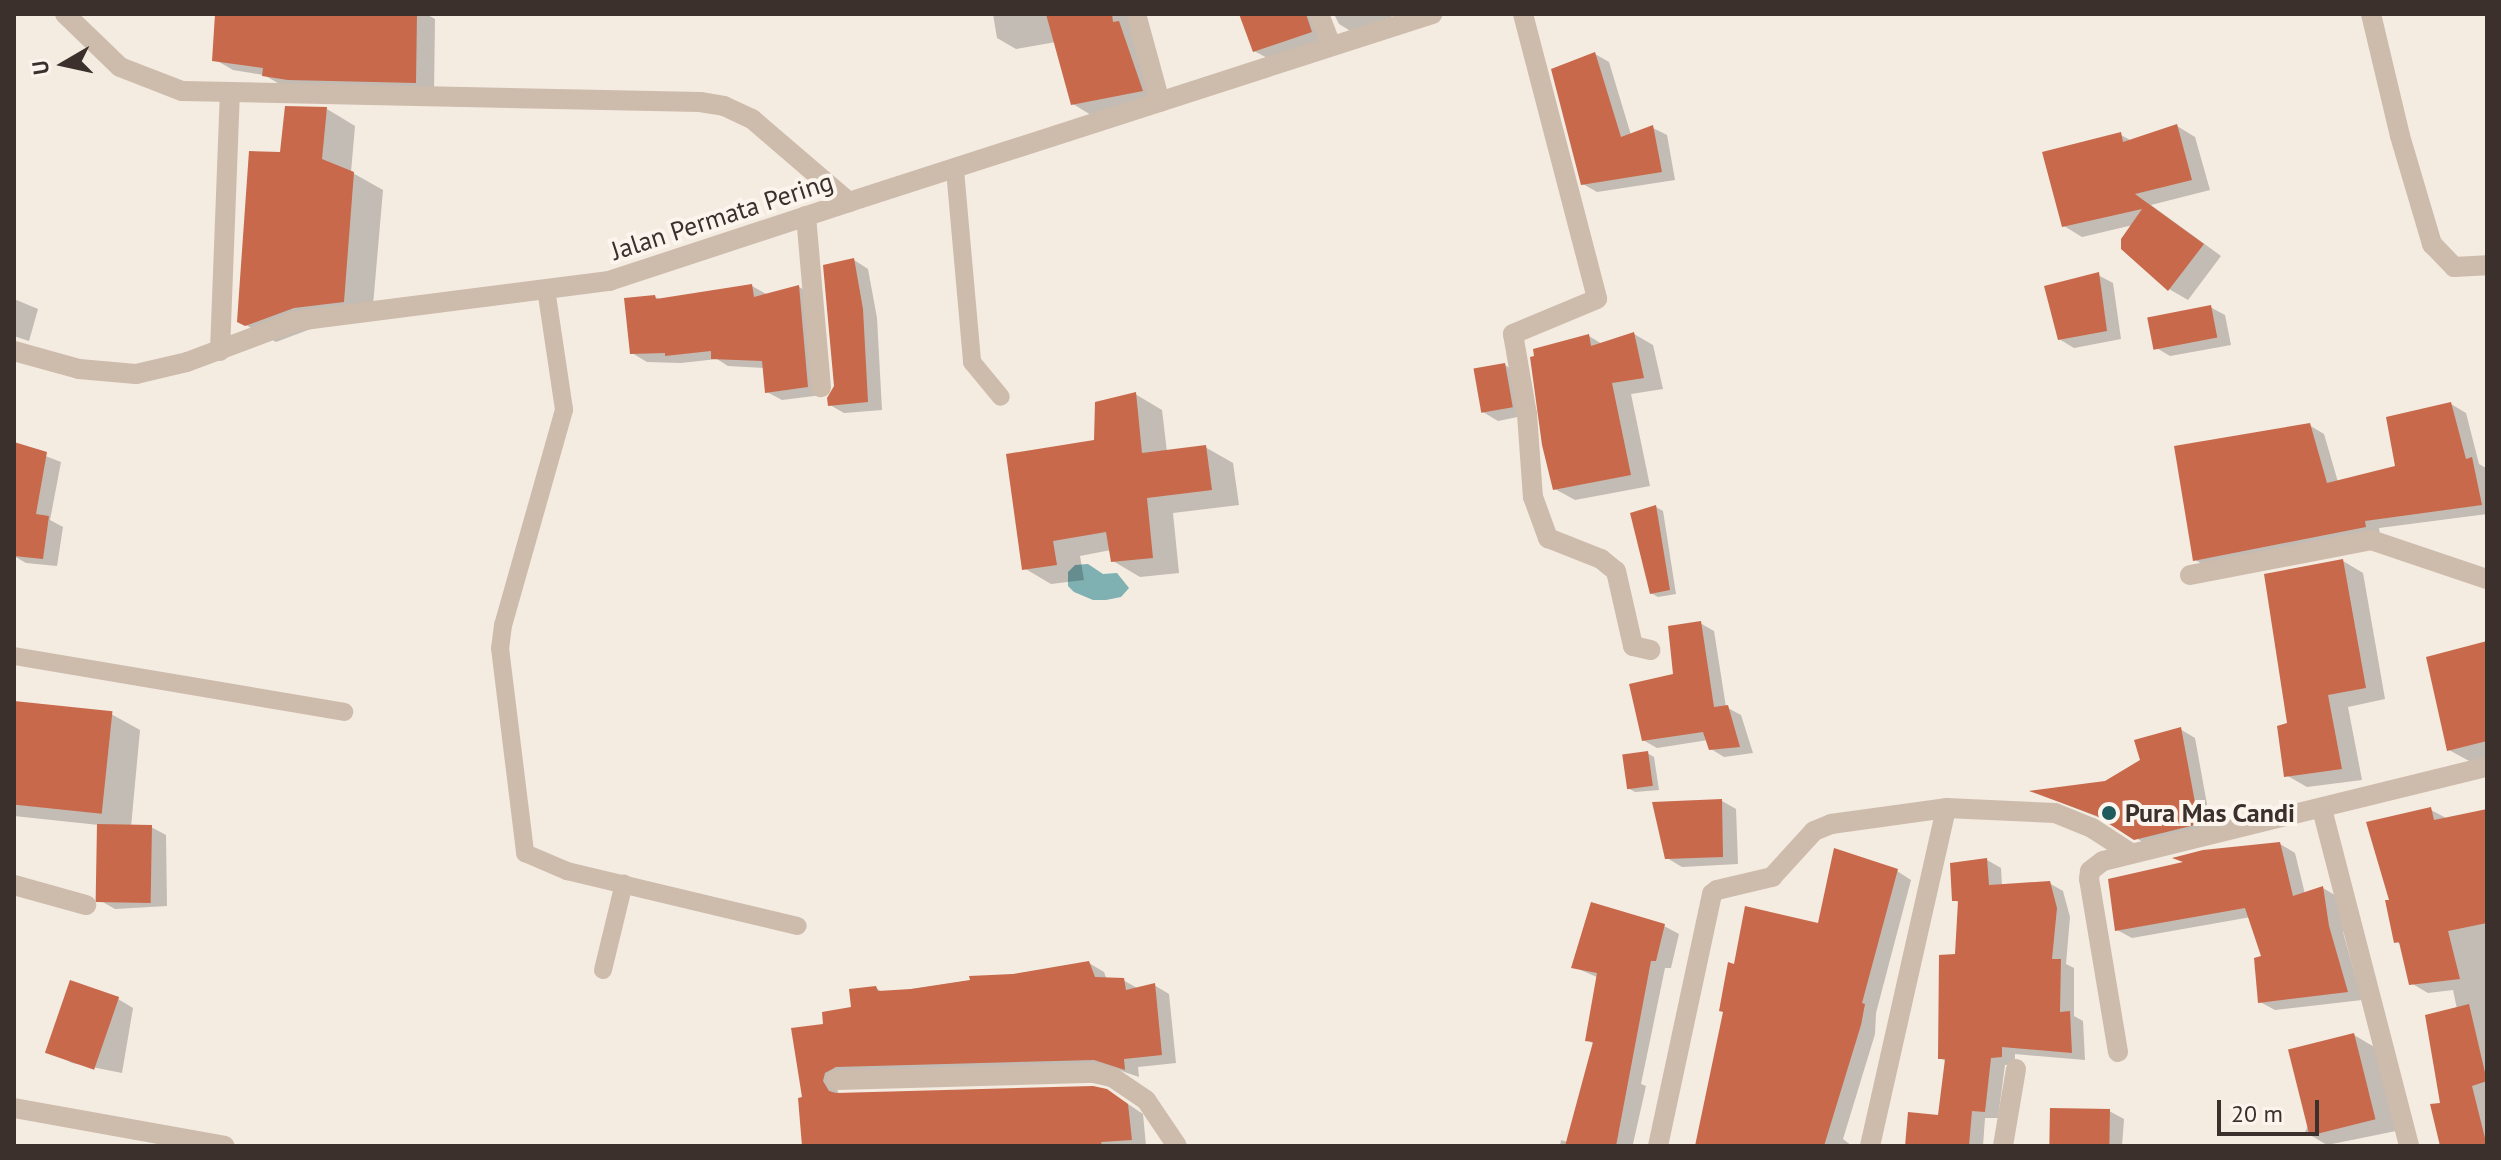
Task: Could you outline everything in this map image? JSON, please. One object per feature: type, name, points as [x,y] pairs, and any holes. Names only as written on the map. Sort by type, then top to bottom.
[{"type":"street","points":[[65,14],[120,67],[182,91],[700,102],[724,106],[752,119],[849,202]]},
{"type":"street","points":[[1136,14],[1160,102]]},
{"type":"street","points":[[1319,14],[1331,46]]},
{"type":"street","name":"Jalan Permata Pering","points":[[14,351],[79,369],[136,374],[220,351],[296,321],[609,281],[1432,14]]},
{"type":"street","points":[[1523,14],[1597,299],[1513,334],[1527,414],[1533,497],[1548,538],[1601,559],[1616,571],[1633,646],[1651,650]]},
{"type":"street","points":[[2371,14],[2400,136],[2432,244],[2454,267],[2487,265]]},
{"type":"street","points":[[220,351],[230,92]]},
{"type":"street","points":[[806,216],[821,387]]},
{"type":"street","points":[[2190,575],[2371,540],[2487,579]]},
{"type":"street","points":[[2118,1052],[2090,871],[2103,861],[2129,852],[2322,809],[2487,767]]},
{"type":"street","points":[[1658,1146],[1712,894],[1721,888],[1772,877],[1814,831],[1831,824],[1946,808],[2055,813],[2092,828],[2129,852]]},
{"type":"street","points":[[1870,1146],[1946,808]]},
{"type":"street","points":[[2322,809],[2409,1146]]},
{"type":"street","points":[[14,885],[86,905]]},
{"type":"street","points":[[2003,1146],[2016,1069]]},
{"type":"street","points":[[836,1080],[1094,1073],[1112,1077],[1146,1100],[1177,1146]]},
{"type":"street","points":[[14,1108],[225,1146]]},
{"type":"lane","points":[[955,170],[972,362],[1001,397]]},
{"type":"lane","points":[[546,289],[564,410],[503,625],[500,648],[525,853],[567,871],[798,926]]},
{"type":"lane","points":[[14,656],[344,712]]},
{"type":"lane","points":[[603,970],[624,883]]},
{"type":"water","points":[[1088,564],[1103,574],[1117,573],[1129,588],[1121,597],[1106,600],[1093,600],[1074,592],[1068,586],[1068,572],[1075,565]]},
{"type":"building","points":[[215,14],[417,14],[416,83],[288,80],[262,76],[263,68],[212,61]]},
{"type":"building","points":[[1046,14],[1112,14],[1113,22],[1119,21],[1143,91],[1071,105]]},
{"type":"building","points":[[1239,14],[1306,14],[1312,32],[1253,52]]},
{"type":"building","points":[[1595,52],[1621,137],[1653,125],[1662,172],[1581,185],[1551,69]]},
{"type":"building","points":[[285,106],[327,107],[322,159],[354,172],[344,302],[294,308],[245,326],[237,322],[249,151],[280,152]]},
{"type":"building","points":[[2177,124],[2192,180],[2135,194],[2204,244],[2168,291],[2121,249],[2121,239],[2142,209],[2062,227],[2042,152],[2121,132],[2123,142]]},
{"type":"building","points":[[854,258],[863,309],[868,402],[828,406],[827,398],[834,386],[823,265]]},
{"type":"building","points":[[2099,272],[2107,331],[2058,340],[2044,286]]},
{"type":"building","points":[[752,284],[754,297],[799,285],[808,387],[765,393],[762,361],[711,359],[711,351],[665,356],[665,353],[630,354],[624,298],[655,295],[656,299]]},
{"type":"building","points":[[2211,305],[2217,337],[2153,350],[2147,317]]},
{"type":"building","points":[[1634,332],[1644,378],[1612,383],[1631,475],[1553,490],[1542,445],[1530,357],[1534,356],[1533,349],[1589,334],[1591,346]]},
{"type":"building","points":[[1505,363],[1513,407],[1481,413],[1473,369]]},
{"type":"building","points":[[1136,392],[1142,453],[1206,445],[1212,490],[1147,498],[1153,558],[1111,562],[1106,532],[1053,541],[1057,565],[1022,570],[1006,454],[1094,440],[1095,402]]},
{"type":"building","points":[[2451,402],[2466,459],[2472,457],[2482,505],[2365,521],[2366,527],[2193,561],[2174,446],[2310,423],[2327,483],[2395,466],[2386,417]]},
{"type":"building","points":[[14,442],[47,452],[36,514],[49,516],[43,559],[14,556]]},
{"type":"building","points":[[1656,505],[1670,590],[1650,594],[1630,513]]},
{"type":"building","points":[[2343,559],[2366,688],[2328,695],[2342,769],[2284,777],[2277,726],[2287,723],[2264,574]]},
{"type":"building","points":[[1701,621],[1714,707],[1728,705],[1740,747],[1709,750],[1703,732],[1642,741],[1629,684],[1673,674],[1668,626]]},
{"type":"building","points":[[2487,641],[2487,741],[2447,751],[2426,657]]},
{"type":"building","points":[[14,701],[112,711],[102,814],[14,805]]},
{"type":"building","points":[[2181,727],[2199,824],[2134,840],[2097,816],[2029,791],[2105,781],[2140,760],[2134,740]]},
{"type":"building","points":[[1648,751],[1653,786],[1627,789],[1622,755]]},
{"type":"building","points":[[1722,799],[1723,857],[1665,859],[1652,802]]},
{"type":"building","points":[[2431,807],[2434,820],[2487,809],[2487,923],[2448,931],[2460,979],[2409,985],[2399,942],[2394,943],[2385,900],[2389,900],[2366,822]]},
{"type":"building","points":[[97,824],[152,825],[151,903],[96,902]]},
{"type":"building","points":[[2280,842],[2293,896],[2323,886],[2329,926],[2348,992],[2258,1003],[2254,958],[2261,956],[2245,908],[2115,931],[2108,879],[2183,862],[2172,858],[2203,850]]},
{"type":"building","points":[[1834,848],[1898,869],[1862,1003],[1865,1004],[1861,1025],[1824,1146],[1695,1146],[1723,1012],[1719,1011],[1728,962],[1734,964],[1745,906],[1818,923]]},
{"type":"building","points":[[1987,858],[1989,885],[2050,881],[2057,908],[2052,959],[2061,959],[2060,1012],[2070,1011],[2072,1053],[2002,1047],[2002,1057],[1991,1058],[1985,1112],[1972,1111],[1969,1146],[1905,1146],[1908,1112],[1938,1115],[1945,1059],[1938,1059],[1939,955],[1955,954],[1958,901],[1952,901],[1950,863]]},
{"type":"building","points":[[1591,902],[1665,924],[1656,961],[1651,961],[1616,1146],[1565,1146],[1593,1042],[1585,1041],[1597,973],[1571,968]]},
{"type":"building","points":[[1089,961],[1095,977],[1124,978],[1126,990],[1155,983],[1162,1055],[1124,1059],[1125,1070],[1094,1060],[836,1067],[825,1073],[823,1081],[829,1091],[836,1093],[1093,1086],[1107,1089],[1128,1104],[1132,1140],[1101,1142],[1102,1146],[802,1146],[798,1098],[802,1097],[791,1028],[823,1024],[822,1012],[851,1007],[849,989],[876,986],[878,991],[911,989],[970,980],[969,976],[1013,974]]},
{"type":"building","points":[[70,980],[119,997],[94,1070],[45,1053]]},
{"type":"building","points":[[2469,1004],[2487,1081],[2472,1086],[2487,1146],[2440,1146],[2430,1104],[2440,1103],[2425,1015]]},
{"type":"building","points":[[2354,1033],[2376,1119],[2310,1136],[2288,1049]]},
{"type":"building","points":[[2050,1108],[2110,1109],[2109,1146],[2049,1146]]},
{"type":"place","name":"Pura Mas Candi","points":[[2109,813]]}]
